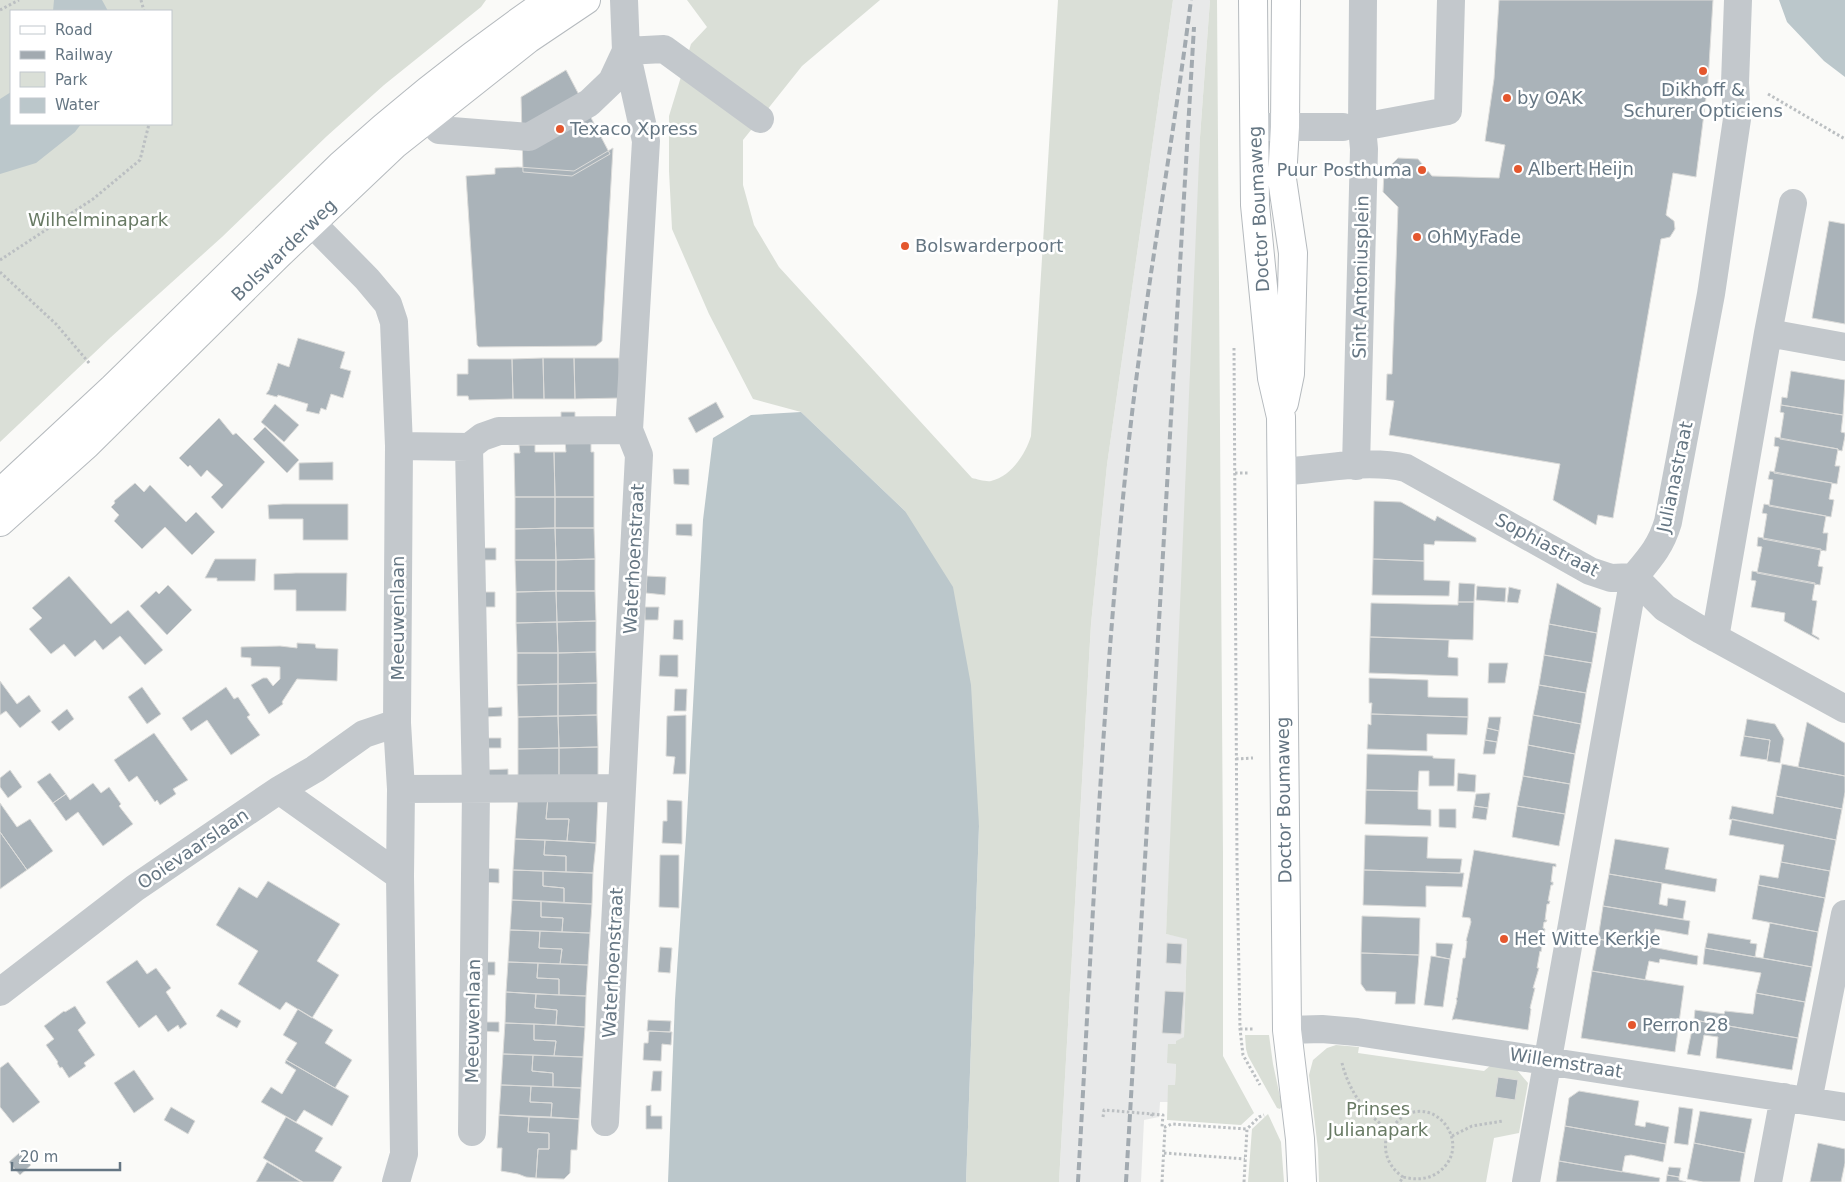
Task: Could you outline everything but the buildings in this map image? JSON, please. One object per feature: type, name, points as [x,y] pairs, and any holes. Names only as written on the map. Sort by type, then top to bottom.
[{"type":"main road","name":"Bolswarderweg","points":[[421,109],[464,62],[550,0]]},
{"type":"main road","name":"Bolswarderweg","points":[[0,522],[86,445],[304,215],[349,157],[586,0]]},
{"type":"main road","name":"Doctor Boumaweg","points":[[1253,0],[1255,205],[1272,378],[1281,417],[1287,1030],[1300,1139],[1302,1182]]},
{"type":"main road","name":"Doctor Boumaweg","points":[[1281,417],[1290,374],[1293,253],[1282,179],[1285,126],[1286,0]]},
{"type":"main road","name":"Bolswarderweg","points":[[0,493],[304,215]]},
{"type":"street","name":"Waterhoenstraat","points":[[605,1122],[639,454],[629,430],[646,141],[626,51],[624,0]]},
{"type":"street","name":"Sint Antoniusplein","points":[[1356,466],[1364,149],[1352,127],[1363,0]]},
{"type":"street","points":[[1255,127],[1352,127],[1448,111],[1452,0]]},
{"type":"street","name":"Julianastraat","points":[[1549,1060],[1590,818],[1634,577],[1656,551],[1668,522],[1712,294],[1737,119],[1735,83],[1738,0]]},
{"type":"street","points":[[421,109],[439,130],[529,137],[589,103],[612,81],[626,51],[664,49],[760,119]]},
{"type":"street","points":[[1715,638],[1768,333],[1793,203]]},
{"type":"street","name":"Meeuwenlaan","points":[[304,215],[367,279],[388,304],[394,322],[399,446],[397,723],[401,790],[400,876],[404,1154],[396,1182]]},
{"type":"street","points":[[1768,333],[1845,347]]},
{"type":"street","points":[[399,446],[469,447],[482,437],[499,431],[629,430]]},
{"type":"street","name":"Meeuwenlaan","points":[[469,447],[476,790],[472,1132]]},
{"type":"street","name":"Sophiastraat","points":[[1282,472],[1356,466],[1395,465],[1406,468],[1590,571],[1611,578],[1634,577]]},
{"type":"street","points":[[1634,577],[1665,608],[1715,638],[1845,709]]},
{"type":"street","name":"Ooievaarslaan","points":[[0,992],[135,888],[279,790],[315,769],[364,734],[397,723]]},
{"type":"street","points":[[401,790],[622,788]]},
{"type":"street","points":[[279,790],[400,876]]},
{"type":"street","points":[[1768,1182],[1796,1099],[1845,914]]},
{"type":"street","name":"Willemstraat","points":[[1287,1030],[1336,1030],[1549,1060],[1845,1107]]},
{"type":"street","points":[[1526,1182],[1549,1060]]},
{"type":"path","points":[[0,10],[19,0]]},
{"type":"path","points":[[1735,83],[1763,91],[1845,139]]},
{"type":"path","points":[[0,260],[93,199],[140,160],[148,125]]},
{"type":"path","points":[[0,272],[56,324],[92,365]]},
{"type":"path","points":[[1235,478],[1240,1029],[1243,1055],[1261,1087]]},
{"type":"path","points":[[1336,1030],[1342,1066],[1355,1096],[1365,1109],[1389,1130]]},
{"type":"path","points":[[1103,1118],[1104,1110],[1163,1114],[1162,1127],[1165,1128],[1162,1182]]},
{"type":"path","points":[[1428,1112],[1449,1129],[1452,1136],[1452,1155],[1443,1169],[1428,1178],[1403,1177],[1394,1169],[1386,1155],[1386,1138],[1389,1130],[1410,1113],[1428,1112]]},
{"type":"path","points":[[1151,1118],[1152,1114]]},
{"type":"path","points":[[1244,1182],[1247,1128],[1259,1116],[1266,1114]]},
{"type":"path","points":[[1452,1136],[1460,1130],[1485,1123],[1538,1118]]},
{"type":"path","points":[[1165,1128],[1172,1124],[1247,1128]]},
{"type":"path","points":[[1164,1154],[1245,1159]]},
{"type":"path","points":[[1400,1182],[1403,1177]]},
{"type":"shaded area","points":[[1173,0],[1210,0],[1200,137],[1193,405],[1166,934],[1187,938],[1184,1037],[1176,1045],[1169,1044],[1176,1063],[1175,1085],[1168,1085],[1168,1102],[1160,1102],[1159,1117],[1144,1120],[1141,1182],[1059,1182],[1091,624],[1107,465]]},
{"type":"green space","name":"Wilhelminapark","points":[[0,0],[486,0],[481,7],[384,85],[327,136],[222,237],[110,338],[0,442]]},
{"type":"green space","points":[[687,0],[880,0],[802,66],[743,140],[743,185],[754,225],[779,267],[972,478],[989,481],[1005,475],[1017,463],[1031,436],[1058,0],[1173,0],[1107,465],[1091,624],[1059,1182],[966,1182],[979,826],[905,511],[801,412],[753,399],[709,314],[672,229],[669,116],[691,44],[707,27]]},
{"type":"green space","points":[[1210,0],[1217,0],[1223,1056],[1254,1113],[1241,1125],[1167,1120],[1168,1085],[1175,1085],[1176,1064],[1167,1063],[1168,1044],[1176,1044],[1176,1041],[1184,1037],[1187,939],[1166,934],[1200,137]]},
{"type":"green space","points":[[1245,1035],[1269,1035],[1282,1106],[1280,1109],[1277,1108],[1248,1056]]},
{"type":"green space","name":"Prinses Julianapark","points":[[1336,1045],[1359,1047],[1358,1053],[1484,1071],[1491,1065],[1517,1070],[1528,1083],[1519,1133],[1494,1138],[1486,1182],[1319,1182],[1318,1149],[1309,1075],[1313,1060],[1327,1048]]},
{"type":"green space","points":[[1268,1114],[1281,1142],[1284,1182],[1248,1182],[1252,1129]]},
{"type":"water","points":[[54,0],[102,0],[107,10],[53,10]]},
{"type":"water","points":[[1779,0],[1845,0],[1845,77],[1824,61],[1787,22]]},
{"type":"water","points":[[10,93],[10,125],[80,125],[75,132],[36,163],[0,174],[0,99]]},
{"type":"water","points":[[801,412],[905,511],[953,587],[971,685],[979,826],[966,1182],[668,1182],[675,1000],[703,520],[713,438],[751,415]]},
{"type":"railway","points":[[1078,1182],[1098,816],[1119,541],[1142,337],[1191,0]]},
{"type":"railway","points":[[1126,1182],[1194,27]]},
{"type":"place","name":"Dikhoff & Schurer Opticiens","points":[[1703,71]]},
{"type":"place","name":"by OAK","points":[[1507,98]]},
{"type":"place","name":"Texaco Xpress","points":[[560,129]]},
{"type":"place","name":"Albert Heijn","points":[[1518,169]]},
{"type":"place","name":"Puur Posthuma","points":[[1422,170]]},
{"type":"place","name":"OhMyFade","points":[[1417,237]]},
{"type":"place","name":"Bolswarderpoort","points":[[905,246]]},
{"type":"place","name":"Het Witte Kerkje","points":[[1504,939]]},
{"type":"place","name":"Perron 28","points":[[1632,1025]]}]
